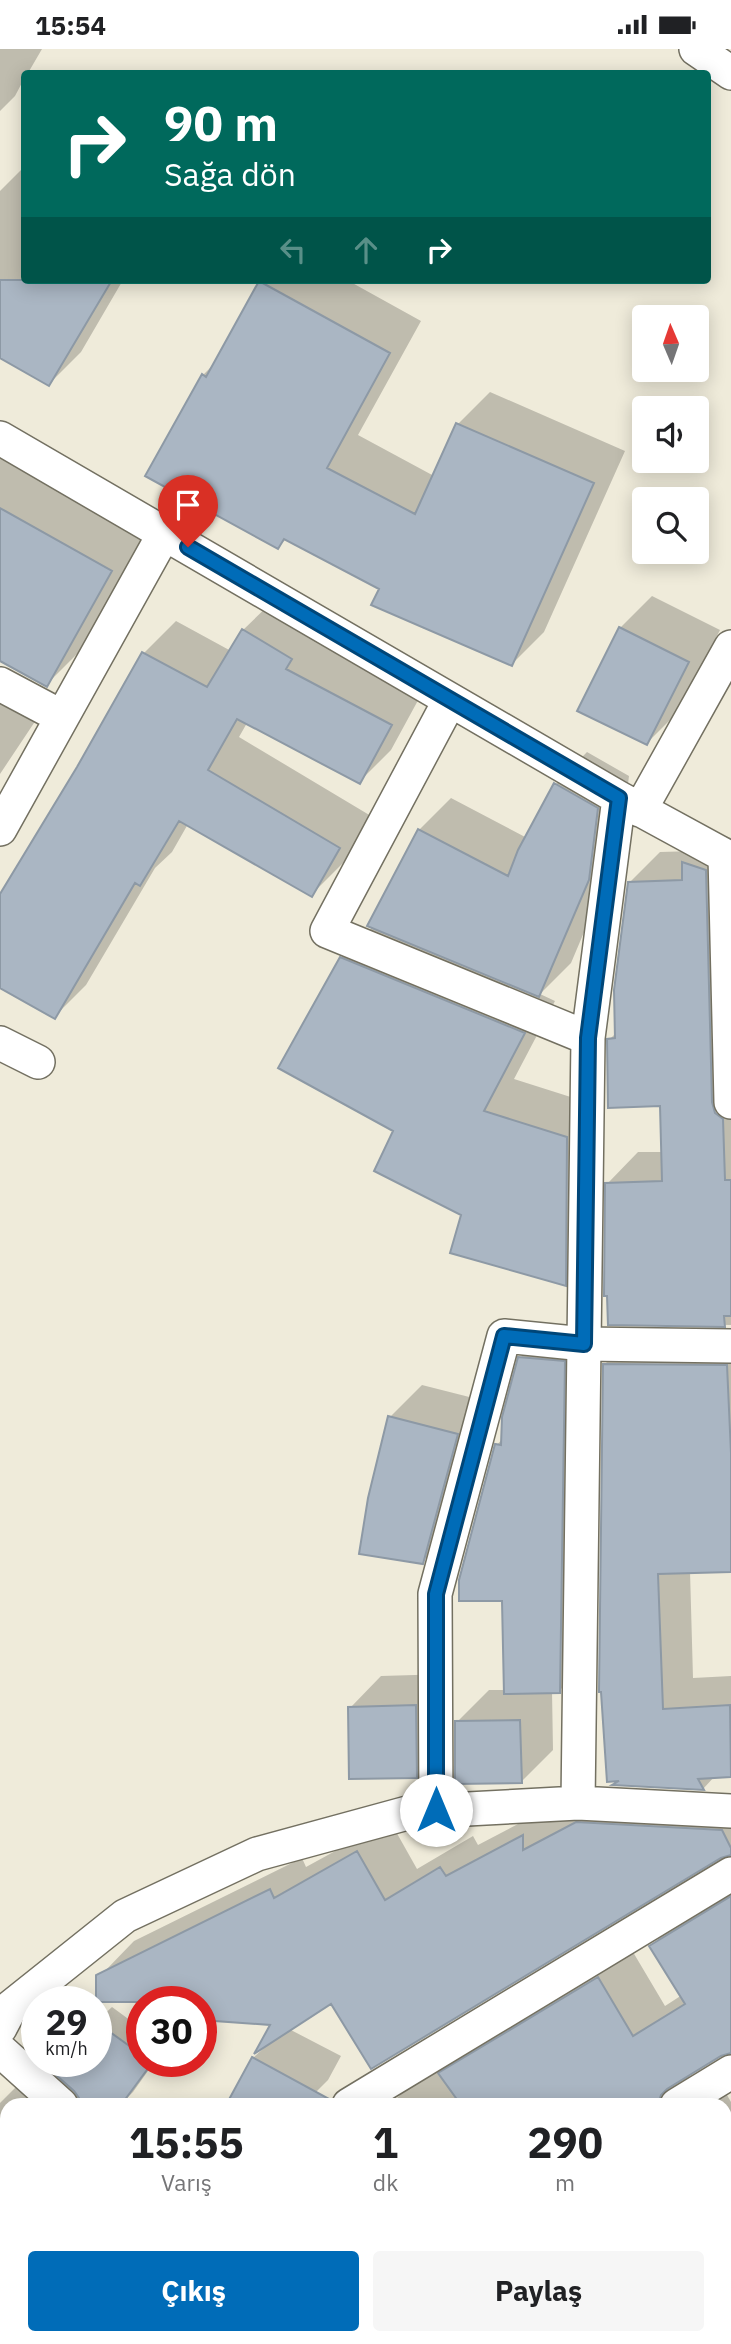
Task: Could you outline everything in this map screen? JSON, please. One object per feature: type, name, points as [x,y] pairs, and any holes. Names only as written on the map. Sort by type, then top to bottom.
[{"type":"street","points":[[696,49],[731,73]]},
{"type":"street","points":[[0,438],[630,804],[728,858],[731,1102]]},
{"type":"street","points":[[0,829],[164,534]]},
{"type":"street","points":[[578,1804],[588,1038],[630,804],[731,647]]},
{"type":"street","points":[[0,684],[62,717]]},
{"type":"street","points":[[450,700],[327,931],[588,1038]]},
{"type":"street","points":[[0,1043],[38,1062]]},
{"type":"street","points":[[436,1810],[436,1594],[504,1336],[584,1344],[731,1346]]},
{"type":"street","points":[[0,2028],[11,2007],[125,1916],[257,1854],[411,1812],[578,1804],[731,1811]]},
{"type":"street","points":[[361,2098],[731,1874]]},
{"type":"street","points":[[0,2050],[53,2098]]},
{"type":"street","points":[[688,2098],[731,2072]]},
{"type":"building","points":[[0,280],[21,280],[21,284],[110,284],[49,386],[0,358]]},
{"type":"building","points":[[257,284],[264,284],[390,353],[327,468],[415,514],[456,423],[594,483],[512,666],[371,605],[379,589],[284,539],[278,549],[145,476],[202,374],[206,377]]},
{"type":"building","points":[[0,508],[112,571],[47,687],[0,661]]},
{"type":"building","points":[[619,627],[689,662],[647,745],[577,711]]},
{"type":"building","points":[[242,629],[292,659],[286,669],[392,725],[360,784],[237,719],[208,770],[340,848],[312,897],[179,821],[140,886],[135,883],[55,1019],[0,988],[0,894],[77,767],[142,652],[207,687]]},
{"type":"building","points":[[554,783],[598,808],[589,880],[539,997],[367,926],[418,829],[508,876],[518,850]]},
{"type":"building","points":[[682,862],[706,870],[712,1102],[715,1113],[723,1119],[725,1180],[731,1180],[731,1316],[724,1316],[725,1327],[608,1325],[607,1296],[604,1296],[605,1183],[662,1181],[660,1106],[608,1108],[607,1039],[615,1038],[614,990],[628,882],[682,880]]},
{"type":"building","points":[[340,957],[525,1033],[484,1111],[567,1137],[566,1286],[450,1253],[461,1215],[374,1171],[393,1131],[278,1068]]},
{"type":"building","points":[[518,1357],[565,1361],[560,1693],[504,1694],[502,1601],[459,1601],[459,1580],[495,1444],[501,1445],[502,1417]]},
{"type":"building","points":[[603,1364],[727,1365],[731,1453],[731,1572],[658,1574],[663,1709],[730,1705],[731,1777],[698,1779],[704,1790],[612,1785],[619,1781],[607,1782],[599,1692]]},
{"type":"building","points":[[388,1416],[458,1434],[423,1564],[359,1554],[368,1498]]},
{"type":"building","points":[[416,1705],[417,1778],[349,1779],[348,1707]]},
{"type":"building","points":[[520,1720],[522,1783],[455,1784],[455,1721]]},
{"type":"building","points":[[576,1822],[722,1830],[731,1848],[731,1855],[721,1858],[371,2069],[331,2004],[254,2054],[270,2025],[217,2021],[217,1986],[126,1986],[126,2002],[112,2002],[112,1986],[96,1986],[96,1975],[270,1889],[274,1898],[357,1851],[385,1900],[440,1867],[446,1876],[523,1835],[523,1850]]},
{"type":"building","points":[[731,1896],[731,2053],[721,2056],[667,2089],[660,2098],[456,2098],[438,2073],[598,1977],[633,2036],[685,2004],[649,1946]]},
{"type":"building","points":[[112,2033],[126,2044],[126,2077],[142,2077],[126,2098],[79,2098],[58,2077],[112,2077]]},
{"type":"building","points":[[252,2057],[327,2098],[230,2098]]},
{"type":"route","points":[[188,547],[619,798],[588,1038],[584,1344],[504,1336],[436,1594],[436,1810]]}]
